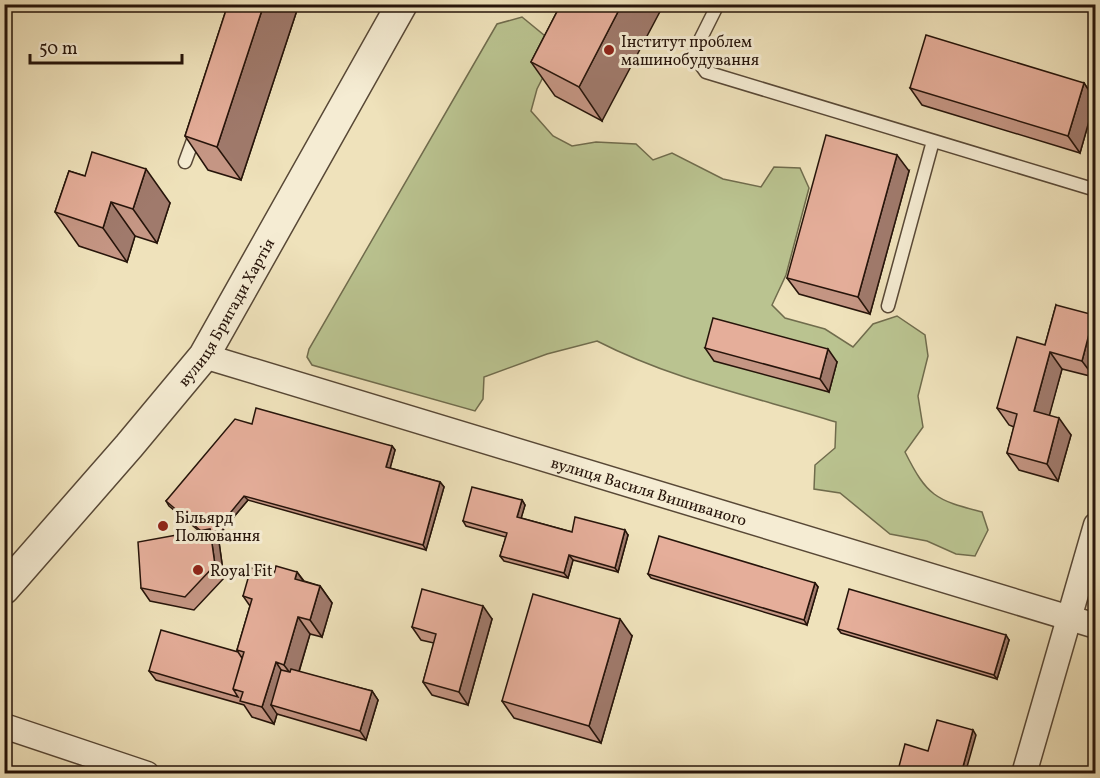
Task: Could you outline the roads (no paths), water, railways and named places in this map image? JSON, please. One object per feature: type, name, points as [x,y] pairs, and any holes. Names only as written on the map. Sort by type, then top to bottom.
[{"type":"street","name":"вулиця Бригади Хартія","points":[[8,579],[204,356],[402,4]]},
{"type":"street","name":"вулиця Василя Вишиваного","points":[[204,356],[1095,626]]},
{"type":"street","points":[[1024,774],[1095,525]]},
{"type":"street","points":[[4,726],[147,774]]},
{"type":"lane","points":[[718,4],[693,54],[706,72],[1095,189]]},
{"type":"lane","points":[[185,162],[201,117]]},
{"type":"lane","points":[[888,306],[933,141]]},
{"type":"place","name":"Інститут проблем машинобудування","points":[[609,50]]},
{"type":"place","name":"Більярд Полювання","points":[[163,526]]},
{"type":"place","name":"Royal Fit","points":[[198,570]]}]
